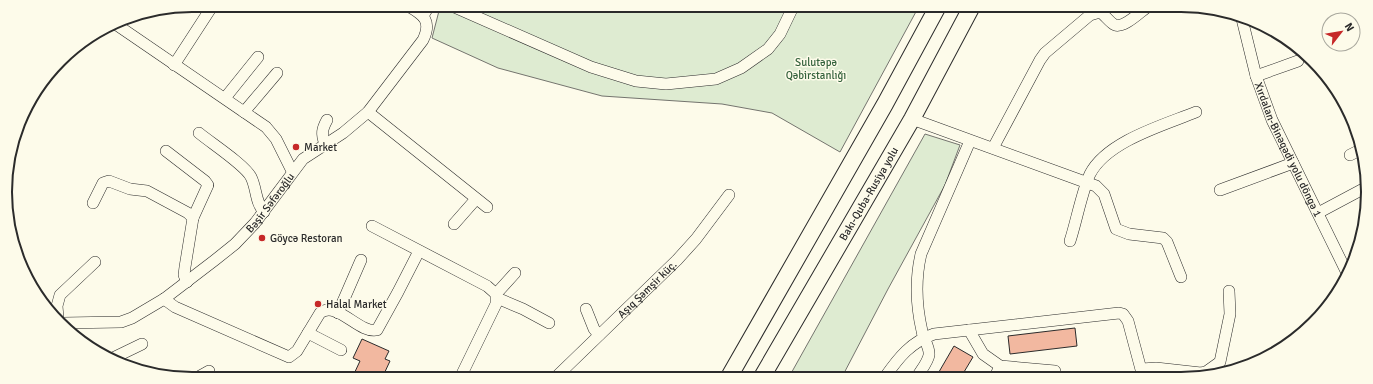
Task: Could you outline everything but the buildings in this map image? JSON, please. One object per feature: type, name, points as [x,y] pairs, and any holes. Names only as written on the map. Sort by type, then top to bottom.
[{"type":"highway","points":[[731,372],[885,104],[934,12]]},
{"type":"highway","name":"Bakı-Quba-Rusiya yolu","points":[[765,372],[912,119],[969,12]]},
{"type":"street","points":[[174,65],[208,12]]},
{"type":"street","points":[[417,12],[423,16],[425,12]]},
{"type":"street","points":[[466,12],[591,67],[636,81],[666,84],[716,79],[741,68],[768,49],[780,34],[791,12]]},
{"type":"street","points":[[993,148],[1045,53],[1095,12]]},
{"type":"street","points":[[1100,12],[1114,25],[1124,24],[1140,12]]},
{"type":"street","name":"Bəşir Səfəroğlu","points":[[69,323],[121,322],[142,314],[187,282],[235,244],[264,212],[303,159],[343,133],[368,112],[423,40],[428,25],[423,16]]},
{"type":"street","name":"Xırdalan-Binəqədi yolu döngə 1","points":[[1243,23],[1256,76],[1272,120],[1344,267]]},
{"type":"street","points":[[120,27],[225,98],[272,134],[292,172]]},
{"type":"street","points":[[225,98],[258,57]]},
{"type":"street","points":[[1256,76],[1298,61]]},
{"type":"street","points":[[244,112],[277,74]]},
{"type":"street","points":[[368,112],[487,208]]},
{"type":"street","points":[[1070,241],[1090,174],[1098,163],[1125,143],[1142,134],[1196,112]]},
{"type":"street","points":[[912,119],[1096,186],[1104,194],[1116,229],[1129,234],[1163,238],[1167,242],[1181,277]]},
{"type":"street","points":[[325,144],[322,130],[327,120]]},
{"type":"street","points":[[199,133],[248,172],[255,189],[257,202],[264,212]]},
{"type":"street","points":[[920,372],[929,357],[929,351],[923,338],[917,311],[918,266],[921,254],[970,141]]},
{"type":"street","points":[[166,151],[205,181],[208,185],[193,218],[184,275],[187,282]]},
{"type":"street","points":[[1350,155],[1357,152]]},
{"type":"street","points":[[1220,190],[1293,163]]},
{"type":"street","points":[[93,203],[103,183],[109,180],[130,189],[152,194],[180,207],[193,218]]},
{"type":"street","points":[[1318,213],[1361,190]]},
{"type":"street","name":"Aşıq Şəmşir küç.","points":[[562,372],[677,260],[729,195]]},
{"type":"street","points":[[454,224],[476,199]]},
{"type":"street","points":[[372,226],[487,286],[497,296],[549,323]]},
{"type":"street","points":[[164,299],[175,307],[289,357],[298,351],[320,313],[324,310],[332,309],[373,330],[376,330],[419,251]]},
{"type":"street","points":[[338,313],[361,260]]},
{"type":"street","points":[[57,311],[57,306],[60,295],[95,262]]},
{"type":"street","points":[[463,372],[497,296],[515,273]]},
{"type":"street","points":[[1209,370],[1220,362],[1230,314],[1229,291]]},
{"type":"street","points":[[586,309],[594,329],[599,336]]},
{"type":"street","points":[[889,372],[906,349],[923,338],[934,334],[1119,312],[1128,320],[1143,372]]},
{"type":"street","points":[[969,330],[983,354],[1000,366],[1055,371]]},
{"type":"street","points":[[308,333],[340,350]]},
{"type":"street","points":[[118,356],[142,344]]},
{"type":"street","points":[[997,372],[1000,366]]},
{"type":"street","points":[[1146,372],[1156,368],[1192,372]]},
{"type":"green space","name":"Sulutəpə Qəbirstanlığı","points":[[439,12],[916,12],[840,152],[772,113],[722,104],[602,96],[498,68],[432,38]]},
{"type":"green space","points":[[925,134],[960,145],[945,185],[845,372],[792,372]]},
{"type":"place","name":"Market","points":[[296,147]]},
{"type":"place","name":"Göycə Restoran","points":[[262,238]]},
{"type":"place","name":"Halal Market","points":[[318,304]]}]
